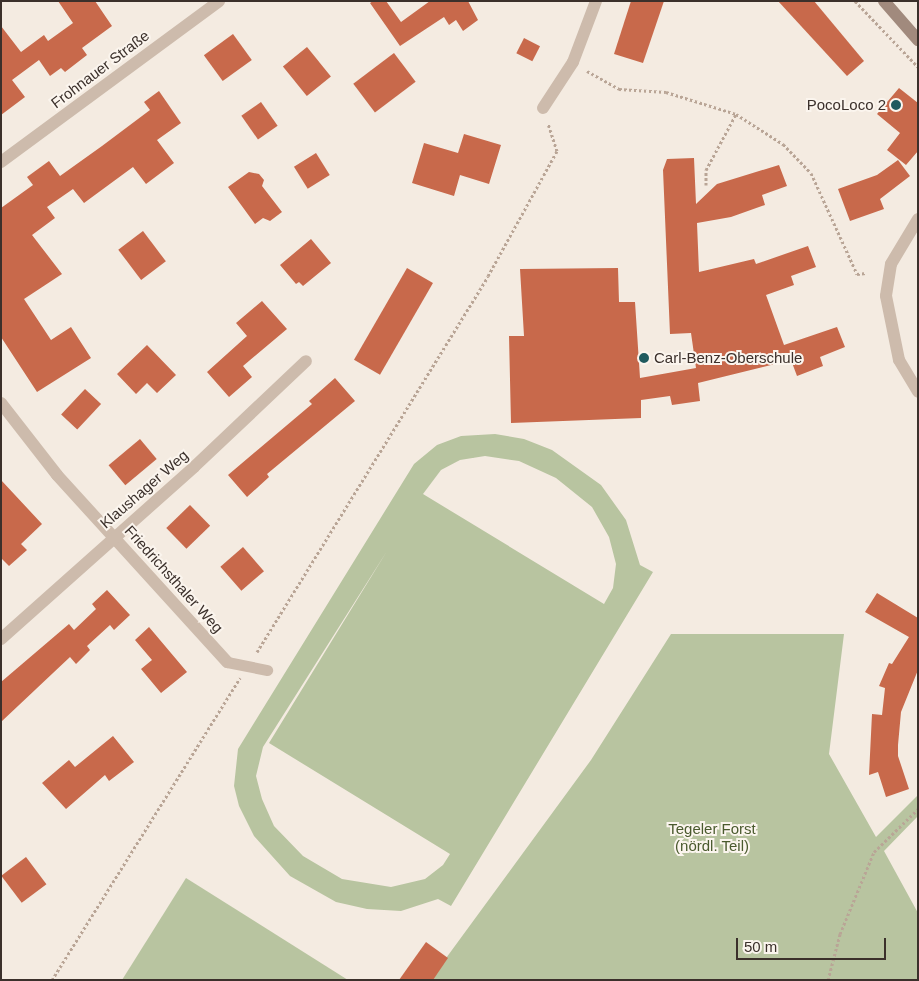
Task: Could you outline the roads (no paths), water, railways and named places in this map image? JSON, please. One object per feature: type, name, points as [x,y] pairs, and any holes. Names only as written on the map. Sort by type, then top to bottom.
[{"type":"main road","points":[[884,1],[918,40]]},
{"type":"street","name":"Frohnauer Straße","points":[[1,162],[218,1]]},
{"type":"street","points":[[543,108],[573,62],[596,1]]},
{"type":"street","points":[[918,219],[891,264],[886,296],[899,360],[918,392]]},
{"type":"street","name":"Klaushager Weg","points":[[1,639],[306,362]]},
{"type":"street","name":"Friedrichsthaler Weg","points":[[1,403],[29,442],[227,662]]},
{"type":"lane","points":[[227,662],[267,670]]},
{"type":"place","name":"PocoLoco 2","points":[[896,105]]},
{"type":"place","name":"Carl-Benz-Oberschule","points":[[644,358]]},
{"type":"park label","name":"Tegeler Forst (nördl. Teil)","points":[[712,836]]}]
